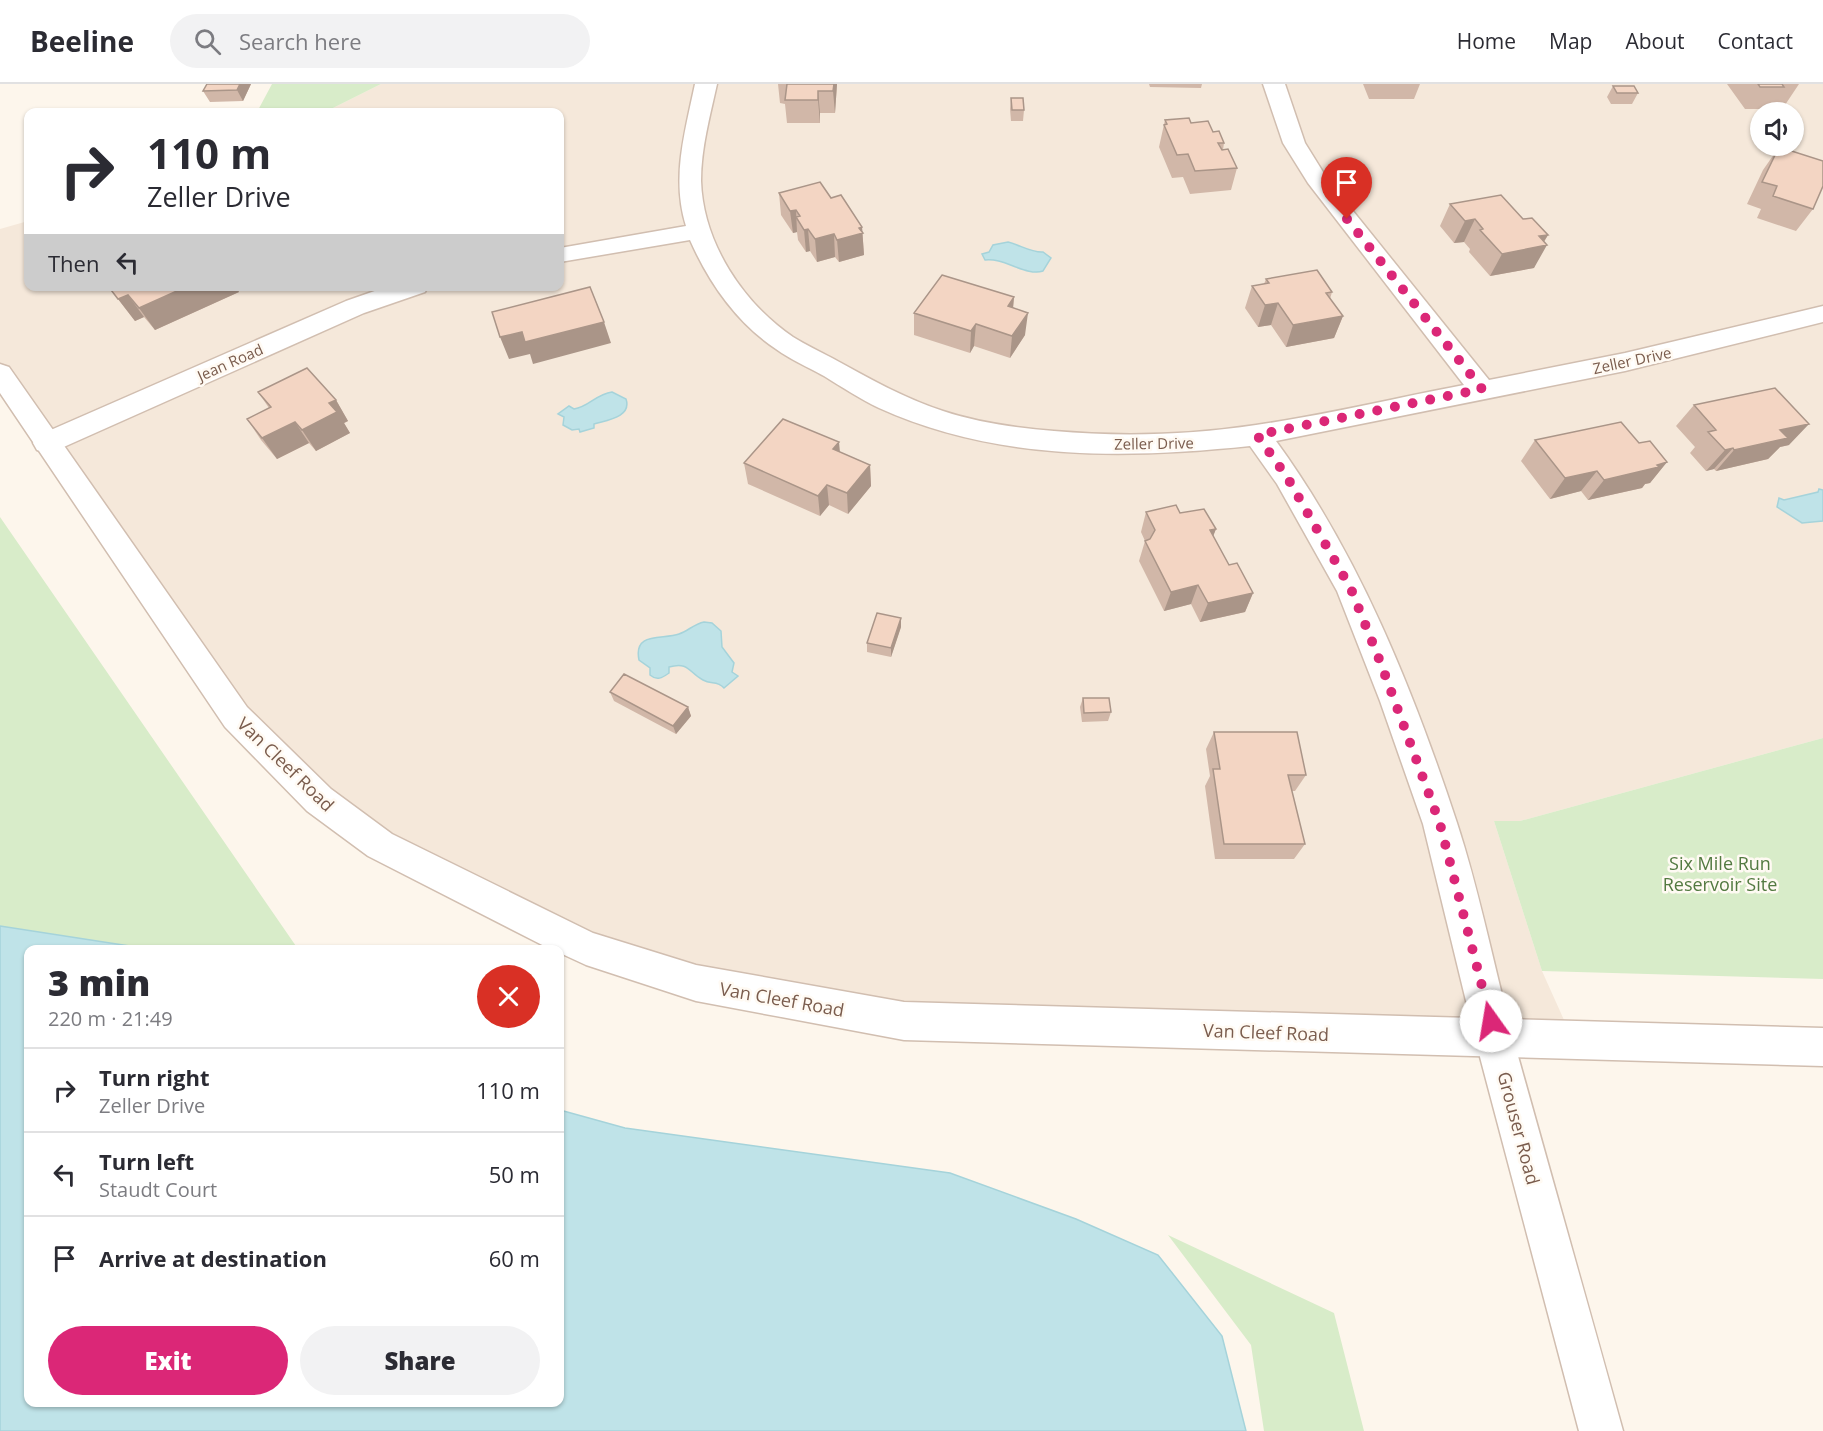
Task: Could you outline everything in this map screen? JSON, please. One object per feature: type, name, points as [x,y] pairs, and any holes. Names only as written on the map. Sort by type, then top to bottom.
[{"type":"street","name":"Zeller Drive","points":[[706,84],[692,161],[691,195],[699,231],[723,282],[748,312],[783,342],[898,405],[956,424],[1017,436],[1078,443],[1141,445],[1200,442],[1257,435],[1625,362],[1823,314]]},
{"type":"street","points":[[1274,84],[1294,143],[1319,183],[1482,389]]},
{"type":"street","points":[[564,254],[699,231]]},
{"type":"street","name":"Jean Road","points":[[47,443],[355,307],[401,291]]},
{"type":"street","name":"Van Cleef Road","points":[[0,373],[236,717],[319,800],[380,845],[586,948],[696,983],[904,1021],[1823,1047]]},
{"type":"street","name":"Grouser Road","points":[[1257,435],[1287,477],[1351,589],[1392,691],[1440,824],[1494,1038],[1601,1431]]},
{"type":"shaded area","points":[[381,84],[1823,84],[1823,738],[1520,821],[1494,821],[1542,971],[1573,1040],[904,1021],[696,983],[380,845],[236,717],[0,373],[0,229],[24,222],[24,291],[564,291],[564,108],[333,108]]},
{"type":"green space","points":[[272,84],[381,84],[333,108],[259,108]]},
{"type":"green space","points":[[0,517],[295,945],[122,945],[0,932]]},
{"type":"green space","name":"Six Mile Run Reservoir Site","points":[[1823,738],[1823,979],[1542,971],[1494,821],[1520,821]]},
{"type":"green space","points":[[1168,1235],[1334,1313],[1364,1431],[1264,1431],[1251,1345]]},
{"type":"water","points":[[1008,242],[1043,252],[1051,258],[1043,271],[1037,272],[999,261],[985,260],[982,254],[989,252],[993,245]]},
{"type":"water","points":[[612,392],[626,399],[627,405],[622,414],[594,424],[594,428],[580,432],[579,429],[572,430],[563,425],[564,417],[558,414],[569,406],[574,409],[579,408],[601,395]]},
{"type":"water","points":[[1819,489],[1823,490],[1823,521],[1802,523],[1777,507],[1779,498],[1784,500],[1818,492]]},
{"type":"water","points":[[704,622],[712,623],[721,631],[722,647],[734,663],[732,672],[738,676],[724,688],[719,684],[703,680],[681,666],[669,667],[669,673],[660,678],[650,675],[650,668],[639,660],[640,645],[651,638],[679,634]]},
{"type":"water","points":[[0,926],[123,945],[24,945],[24,1407],[564,1407],[564,1111],[625,1128],[950,1173],[1076,1219],[1158,1255],[1222,1336],[1246,1431],[0,1431]]},
{"type":"building","points":[[207,84],[240,84],[237,90],[203,91]]},
{"type":"building","points":[[787,84],[834,84],[833,91],[818,91],[818,100],[785,100]]},
{"type":"building","points":[[1758,84],[1782,84],[1784,87],[1760,87]]},
{"type":"building","points":[[1613,86],[1634,86],[1638,93],[1617,93]]},
{"type":"building","points":[[1011,98],[1023,98],[1024,110],[1012,110]]},
{"type":"building","points":[[1189,118],[1191,123],[1208,121],[1213,132],[1219,131],[1224,143],[1218,143],[1222,150],[1228,149],[1237,168],[1195,171],[1188,154],[1177,155],[1164,125],[1167,124],[1165,120]]},
{"type":"building","points":[[1804,155],[1823,161],[1823,186],[1813,209],[1773,196],[1777,186],[1762,182],[1775,156]]},
{"type":"building","points":[[820,182],[831,198],[841,195],[862,227],[859,228],[863,233],[837,240],[834,234],[815,239],[808,229],[804,230],[796,217],[800,216],[796,210],[790,211],[779,193]]},
{"type":"building","points":[[1501,195],[1523,219],[1532,218],[1548,235],[1539,236],[1547,245],[1502,254],[1480,230],[1483,229],[1475,219],[1465,221],[1450,204]]},
{"type":"building","points":[[1317,270],[1332,292],[1326,293],[1343,316],[1293,325],[1278,303],[1265,305],[1252,286],[1269,283],[1266,279]]},
{"type":"building","points":[[942,275],[1014,297],[1008,306],[1028,313],[1012,336],[976,324],[971,331],[914,313]]},
{"type":"building","points":[[590,287],[604,322],[525,342],[522,332],[500,337],[492,312]]},
{"type":"building","points":[[112,291],[177,291],[139,308],[128,295],[118,299]]},
{"type":"building","points":[[307,368],[336,400],[329,403],[337,412],[302,430],[295,422],[262,438],[247,419],[271,407],[258,392]]},
{"type":"building","points":[[1775,388],[1809,424],[1780,430],[1788,438],[1734,450],[1733,448],[1725,450],[1708,432],[1716,430],[1694,405]]},
{"type":"building","points":[[783,419],[839,442],[833,449],[870,465],[847,493],[827,485],[818,496],[744,463]]},
{"type":"building","points":[[1621,422],[1639,443],[1650,441],[1667,462],[1657,465],[1659,467],[1604,480],[1597,471],[1565,478],[1535,440]]},
{"type":"building","points":[[1176,505],[1180,513],[1204,509],[1216,529],[1210,530],[1229,565],[1237,563],[1253,593],[1208,603],[1198,585],[1171,592],[1145,541],[1150,539],[1155,530],[1146,512]]},
{"type":"building","points":[[877,613],[901,618],[891,648],[867,643]]},
{"type":"building","points":[[624,674],[688,707],[673,726],[610,692]]},
{"type":"building","points":[[1083,698],[1109,698],[1111,712],[1084,713]]},
{"type":"building","points":[[1214,732],[1297,732],[1306,775],[1288,775],[1305,844],[1224,844],[1213,769],[1220,769]]},
{"type":"route","points":[[1347,219],[1482,389],[1257,435],[1287,477],[1351,589],[1396,701],[1440,824],[1491,1021]]}]
